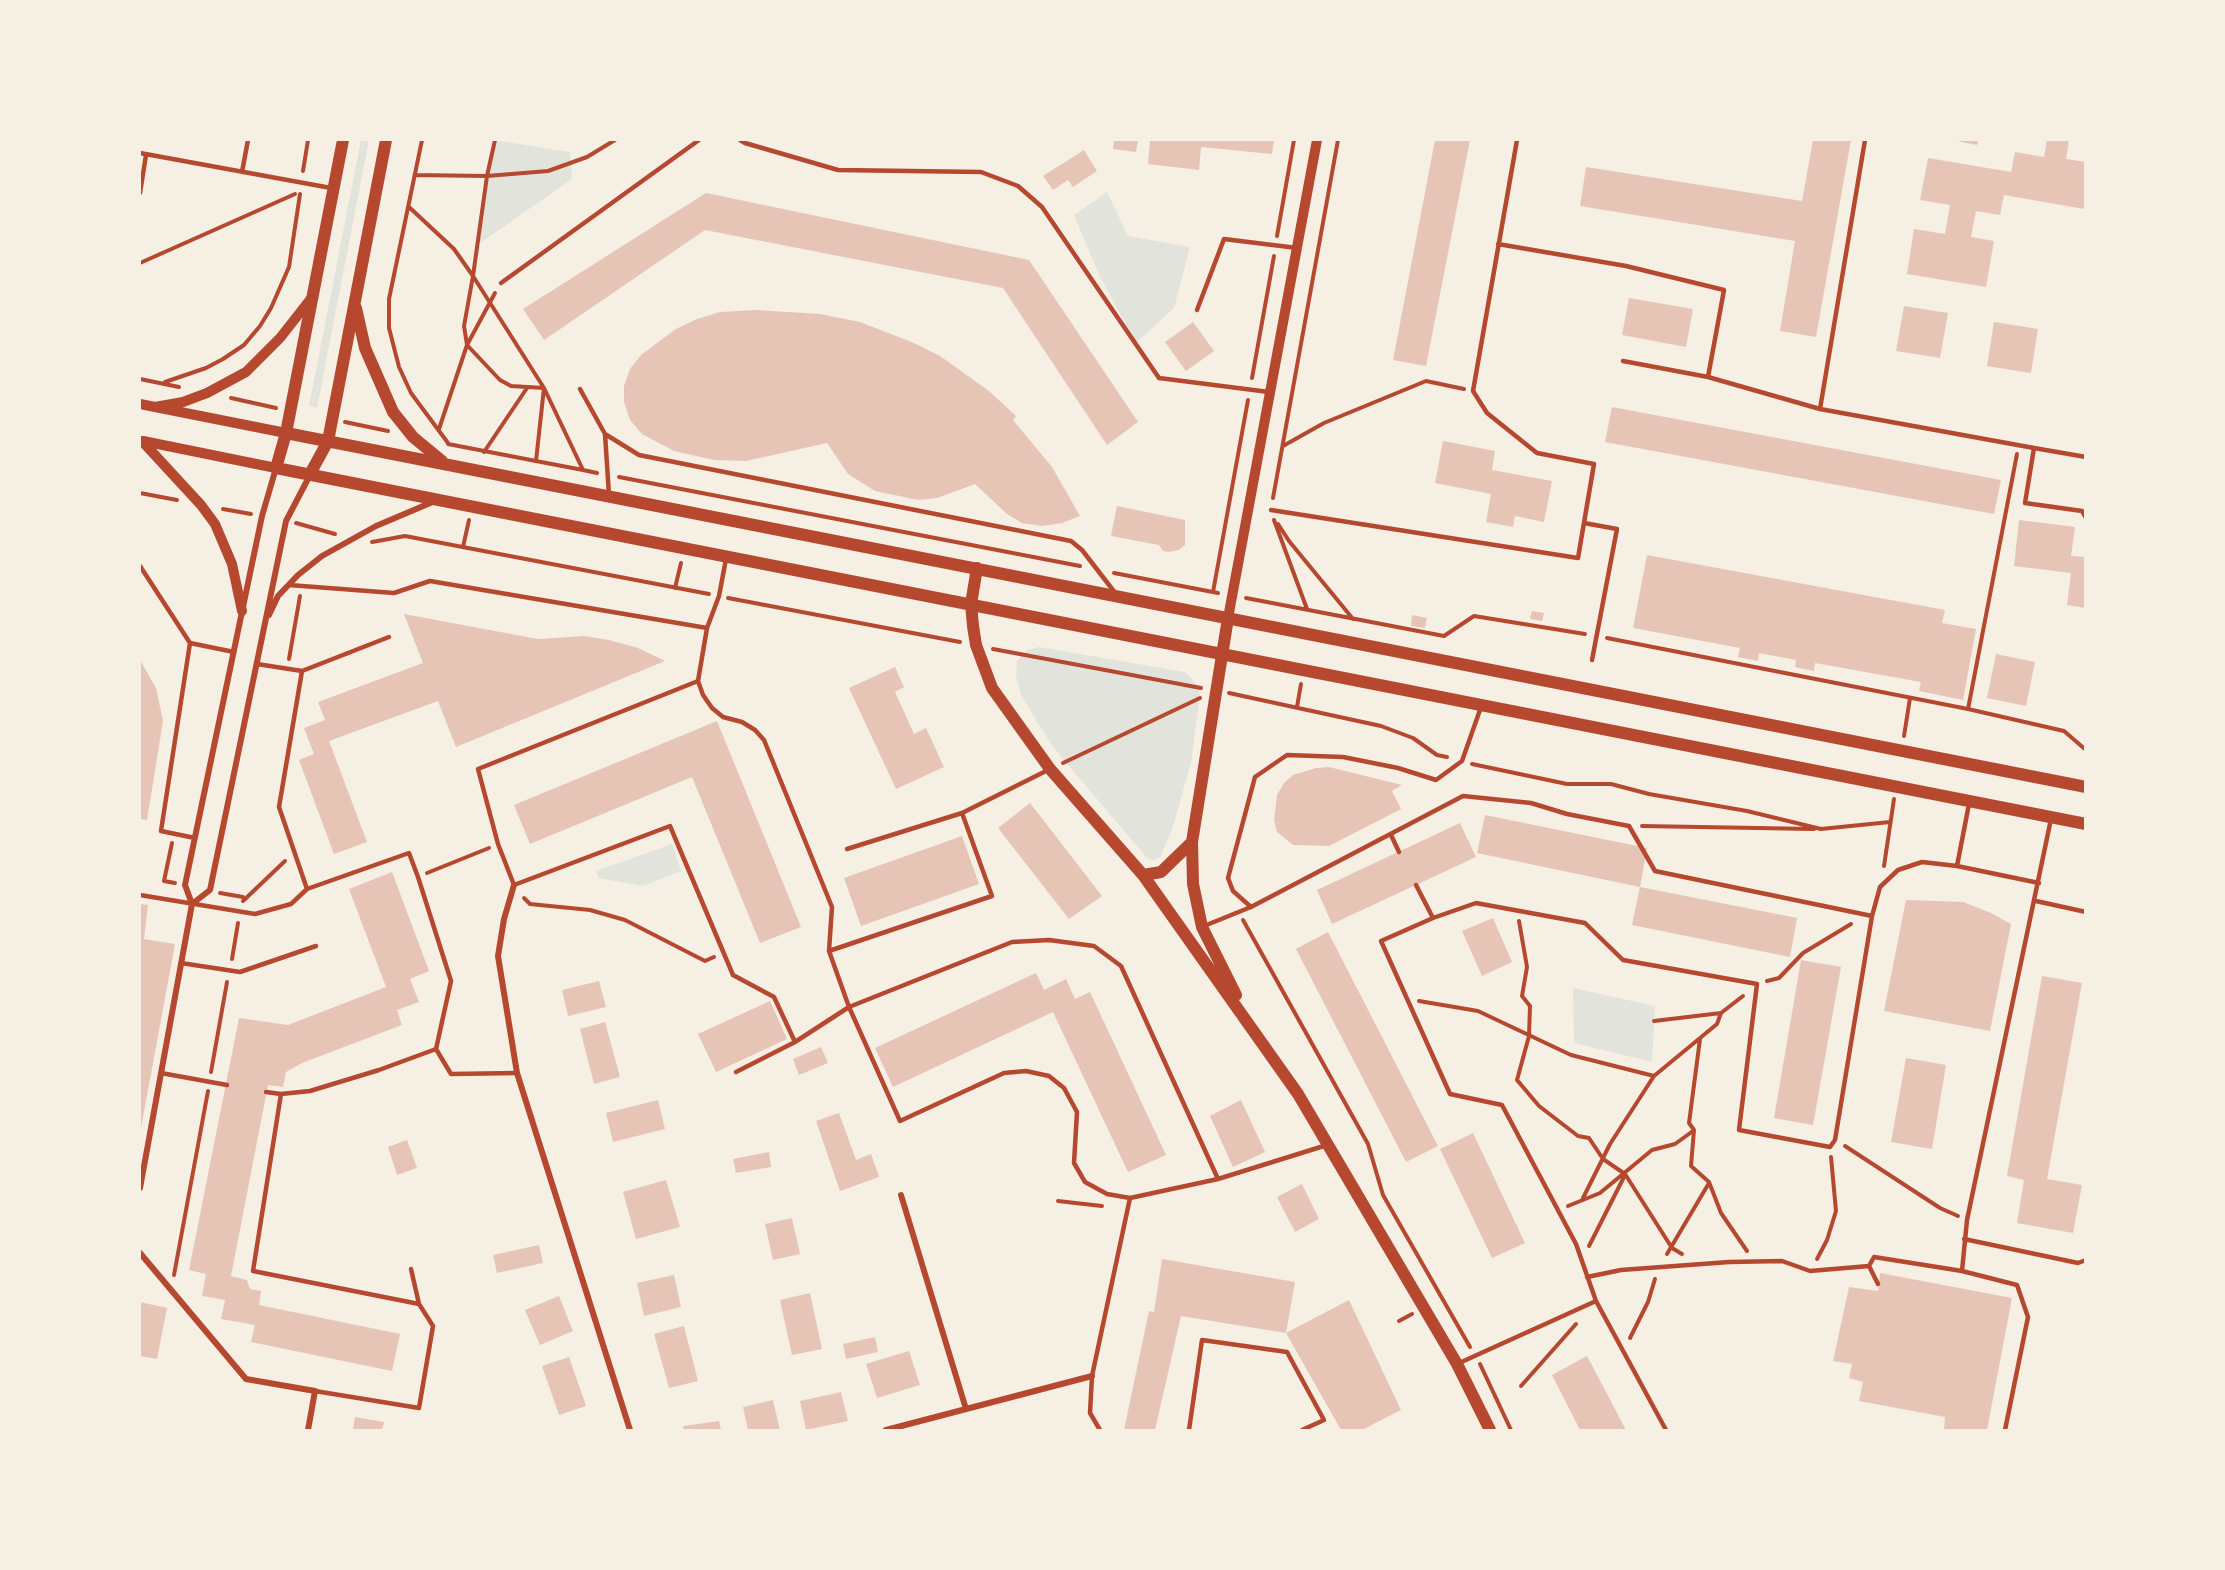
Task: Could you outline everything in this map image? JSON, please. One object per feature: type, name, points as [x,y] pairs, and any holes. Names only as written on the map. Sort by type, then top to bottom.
[{"type":"main road","points":[[343,140],[286,433],[276,468],[2085,824]]},
{"type":"main road","points":[[310,474],[328,441],[386,140]]},
{"type":"main road","points":[[355,303],[365,348],[393,412],[413,436],[445,464]]},
{"type":"main road","points":[[286,433],[2085,787]]},
{"type":"main road","points":[[977,568],[972,604],[976,645],[992,688],[1050,769],[1143,875],[1254,1031],[1330,1144],[1457,1364],[1490,1431]]},
{"type":"main road","points":[[1228,618],[1192,842],[1192,884],[1202,927],[1254,1031]]},
{"type":"main road","points":[[1143,875],[1161,872],[1192,842]]},
{"type":"street","points":[[1228,618],[1317,140]]},
{"type":"street","points":[[155,407],[183,402],[233,381],[260,360],[313,296]]},
{"type":"street","points":[[140,404],[286,433]]},
{"type":"street","points":[[140,1188],[192,904],[185,885],[262,516],[276,468],[141,441]]},
{"type":"street","points":[[141,441],[201,505],[225,543],[242,611]]},
{"type":"street","points":[[192,904],[210,890],[286,521],[310,474]]},
{"type":"street","points":[[265,623],[278,596],[322,556],[352,538],[438,499]]},
{"type":"street","points":[[514,885],[498,956],[517,1073],[630,1431]]},
{"type":"street","points":[[901,1195],[966,1409]]},
{"type":"street","points":[[140,1253],[246,1379],[315,1391],[308,1431]]},
{"type":"street","points":[[886,1431],[1092,1376]]},
{"type":"lane","points":[[242,172],[248,140]]},
{"type":"lane","points":[[501,283],[699,140]]},
{"type":"lane","points":[[740,140],[838,170],[981,172],[1018,186],[1042,207],[1159,378],[1270,392]]},
{"type":"lane","points":[[1271,510],[1578,558],[1594,464],[1537,453],[1487,413],[1473,391],[1517,140]]},
{"type":"lane","points":[[1820,409],[1865,140]]},
{"type":"lane","points":[[140,153],[334,189]]},
{"type":"lane","points":[[140,194],[146,155]]},
{"type":"lane","points":[[1197,310],[1224,239],[1297,248]]},
{"type":"lane","points":[[1498,244],[1626,266],[1724,290],[1708,377]]},
{"type":"lane","points":[[1623,361],[1708,377],[1820,409],[2085,457]]},
{"type":"lane","points":[[580,389],[605,434],[609,496]]},
{"type":"lane","points":[[605,434],[639,455],[1071,541],[1118,596]]},
{"type":"lane","points":[[2034,448],[2025,503],[2082,512],[2085,518]]},
{"type":"lane","points":[[1584,523],[1617,529],[1592,660]]},
{"type":"lane","points":[[727,556],[719,596],[707,628],[698,681],[703,695],[712,708],[723,717],[742,722],[755,730],[764,740],[832,907],[829,951],[849,1007],[900,1121],[1004,1073],[1026,1071],[1049,1076],[1064,1088],[1077,1112],[1074,1163],[1085,1182],[1107,1194],[1130,1198],[1218,1179],[1330,1144]]},
{"type":"lane","points":[[140,566],[190,643],[161,831],[195,838]]},
{"type":"lane","points":[[289,585],[394,593],[430,581],[707,628]]},
{"type":"lane","points":[[257,664],[302,671],[388,637]]},
{"type":"lane","points":[[190,643],[234,652]]},
{"type":"lane","points":[[302,671],[279,807],[307,889]]},
{"type":"lane","points":[[698,681],[477,769],[498,844],[514,885],[670,826],[733,975],[774,997],[795,1042]]},
{"type":"lane","points":[[1251,907],[1233,891],[1228,878],[1255,777],[1287,754],[1343,757],[1398,768],[1436,780],[1462,761],[1482,705]]},
{"type":"lane","points":[[847,849],[962,813],[1050,769]]},
{"type":"lane","points":[[1202,927],[1251,907],[1463,796],[1531,802],[1567,814],[1629,826],[1655,871],[1869,915]]},
{"type":"lane","points":[[1957,866],[1970,801]]},
{"type":"lane","points":[[829,951],[992,896],[962,813]]},
{"type":"lane","points":[[1962,1271],[1967,1220],[2036,901],[2051,817]]},
{"type":"lane","points":[[1390,835],[1398,852]]},
{"type":"lane","points":[[140,895],[255,914],[291,904],[307,889],[409,853],[450,981],[436,1049],[451,1074],[517,1073]]},
{"type":"lane","points":[[1666,1431],[1596,1300],[1576,1244],[1502,1105],[1450,1094],[1381,941],[1433,918],[1476,903],[1585,923],[1623,960],[1757,984],[1739,1130],[1830,1147],[1836,1140],[1869,915],[1880,887],[1898,870],[1922,862],[1957,866],[2039,883]]},
{"type":"lane","points":[[1416,885],[1433,918]]},
{"type":"lane","points":[[2036,901],[2085,912]]},
{"type":"lane","points":[[736,1072],[795,1042],[849,1007],[1012,942],[1049,940],[1094,946],[1121,966],[1218,1179]]},
{"type":"lane","points":[[181,963],[240,972],[316,946]]},
{"type":"lane","points":[[266,1092],[281,1094],[310,1091],[436,1049]]},
{"type":"lane","points":[[161,1073],[226,1085]]},
{"type":"lane","points":[[281,1094],[253,1271],[419,1304]]},
{"type":"lane","points":[[1100,1431],[1090,1413],[1092,1376],[1130,1198]]},
{"type":"lane","points":[[1964,1239],[2078,1263],[2085,1260]]},
{"type":"lane","points":[[1869,1266],[1874,1257],[1962,1271],[2017,1285],[2028,1317],[2005,1431]]},
{"type":"lane","points":[[1587,1277],[1621,1270],[1754,1261],[1782,1261],[1810,1271],[1869,1266]]},
{"type":"lane","points":[[1869,1266],[1878,1284]]},
{"type":"lane","points":[[315,1391],[419,1408],[433,1326],[419,1304],[411,1269]]},
{"type":"lane","points":[[1457,1364],[1596,1300]]},
{"type":"lane","points":[[1189,1431],[1202,1340],[1287,1352],[1324,1420],[1302,1431]]},
{"type":"path","points":[[302,183],[308,140]]},
{"type":"path","points":[[422,140],[389,298],[389,327],[399,367],[411,393],[449,444]]},
{"type":"path","points":[[495,140],[487,176],[464,326],[467,345],[500,380],[511,386],[544,387]]},
{"type":"path","points":[[415,175],[487,176],[548,171],[587,157],[615,140]]},
{"type":"path","points":[[1214,592],[1294,140]]},
{"type":"path","points":[[1307,609],[1271,510],[1338,140]]},
{"type":"path","points":[[140,263],[300,192],[289,267],[272,308],[260,326],[244,345],[215,363],[162,383]]},
{"type":"path","points":[[409,207],[454,249],[473,276],[544,387],[583,470]]},
{"type":"path","points":[[438,430],[467,345],[501,283]]},
{"type":"path","points":[[140,379],[290,411]]},
{"type":"path","points":[[1282,447],[1324,423],[1426,381],[1473,391]]},
{"type":"path","points":[[536,461],[544,387]]},
{"type":"path","points":[[484,451],[527,388]]},
{"type":"path","points":[[332,419],[413,436]]},
{"type":"path","points":[[440,442],[1444,636],[1474,616],[1597,636],[1968,709],[2064,731],[2085,750]]},
{"type":"path","points":[[1968,709],[2018,445]]},
{"type":"path","points":[[140,493],[262,516]]},
{"type":"path","points":[[1271,510],[1288,541],[1354,620]]},
{"type":"path","points":[[286,521],[377,543],[405,536],[1217,690],[1381,726],[1413,738],[1437,755],[1488,769],[1568,784],[1611,784],[1649,794],[1747,811],[1821,829]]},
{"type":"path","points":[[287,669],[302,586]]},
{"type":"path","points":[[1050,769],[1217,690]]},
{"type":"path","points":[[1629,826],[1821,829],[1890,822]]},
{"type":"path","points":[[418,877],[498,844]]},
{"type":"path","points":[[243,897],[295,853]]},
{"type":"path","points":[[514,885],[530,904],[590,910],[625,920],[705,961],[724,953]]},
{"type":"path","points":[[1517,910],[1527,967],[1522,996],[1530,1006],[1529,1036],[1518,1080],[1539,1106],[1578,1136],[1589,1138],[1603,1159],[1625,1174],[1672,1248],[1698,1264]]},
{"type":"path","points":[[1238,912],[1368,1144],[1383,1195],[1475,1355],[1511,1431]]},
{"type":"path","points":[[1694,1130],[1675,1144],[1652,1149],[1600,1193],[1583,1198],[1603,1159],[1654,1077],[1700,1040],[1717,1023],[1721,1013],[1757,984],[1779,978],[1803,953],[1869,915]]},
{"type":"path","points":[[1407,999],[1478,1011],[1571,1055],[1654,1077]]},
{"type":"path","points":[[1654,1021],[1721,1013]]},
{"type":"path","points":[[1700,1040],[1689,1123],[1694,1130],[1691,1166],[1709,1182],[1721,1213],[1754,1261]]},
{"type":"path","points":[[1836,1140],[1940,1208],[1967,1220]]},
{"type":"path","points":[[1810,1271],[1827,1240],[1836,1211],[1830,1147]]},
{"type":"path","points":[[1582,1261],[1625,1174]]},
{"type":"path","points":[[1058,1201],[1127,1209]]},
{"type":"path","points":[[1521,1386],[1596,1300]]},
{"type":"shaded area","points":[[361,140],[369,140],[317,408],[309,406]]},
{"type":"shaded area","points":[[493,140],[570,152],[572,179],[476,246]]},
{"type":"shaded area","points":[[1107,192],[1128,236],[1190,247],[1174,308],[1136,343],[1099,275],[1074,215]]},
{"type":"shaded area","points":[[1039,647],[1185,672],[1197,685],[1200,695],[1191,763],[1172,830],[1160,857],[1154,860],[1147,858],[1053,747],[1034,717],[1021,694],[1016,676],[1017,661],[1027,650]]},
{"type":"shaded area","points":[[672,844],[681,871],[643,886],[599,878],[596,871]]},
{"type":"shaded area","points":[[1573,988],[1655,1006],[1652,1062],[1574,1043]]},
{"type":"building","points":[[1114,140],[1138,140],[1136,152],[1113,149]]},
{"type":"building","points":[[1150,140],[1274,140],[1272,154],[1201,147],[1199,170],[1148,164]]},
{"type":"building","points":[[1435,140],[1470,140],[1426,366],[1393,360]]},
{"type":"building","points":[[1813,140],[1851,140],[1816,337],[1780,331],[1795,241],[1580,206],[1586,167],[1802,201]]},
{"type":"building","points":[[1952,140],[1978,140],[1977,145]]},
{"type":"building","points":[[2047,140],[2069,140],[2066,159],[2086,162],[2084,209],[2004,195],[2000,215],[1976,211],[1971,237],[1994,241],[1986,287],[1907,274],[1914,229],[1945,234],[1950,205],[1920,200],[1928,158],[2011,172],[2015,152],[2044,157]]},
{"type":"building","points":[[1084,150],[1097,171],[1073,187],[1068,180],[1053,190],[1043,176]]},
{"type":"building","points":[[706,193],[1029,260],[1138,422],[1107,445],[1003,288],[705,230],[544,340],[523,309]]},
{"type":"building","points":[[1629,298],[1693,309],[1686,347],[1622,335]]},
{"type":"building","points":[[1904,306],[1948,313],[1940,358],[1896,351]]},
{"type":"building","points":[[755,310],[820,314],[860,322],[940,356],[989,391],[1016,416],[1013,420],[1052,467],[1080,516],[1062,523],[1042,526],[1022,523],[1007,514],[975,484],[937,498],[918,500],[875,491],[848,474],[827,443],[746,461],[714,460],[674,451],[642,434],[630,420],[624,402],[624,386],[630,369],[641,355],[676,329],[697,319],[720,312]]},
{"type":"building","points":[[1193,322],[1214,351],[1186,371],[1165,342]]},
{"type":"building","points":[[1994,322],[2038,329],[2031,373],[1987,366]]},
{"type":"building","points":[[1612,407],[2001,480],[1994,514],[1605,442]]},
{"type":"building","points":[[1443,441],[1495,451],[1492,470],[1552,481],[1544,522],[1515,516],[1513,527],[1486,522],[1491,494],[1435,483]]},
{"type":"building","points":[[1117,506],[1185,520],[1185,545],[1179,550],[1169,552],[1163,551],[1159,545],[1111,536]]},
{"type":"building","points":[[2019,520],[2075,527],[2071,556],[2086,557],[2086,608],[2067,605],[2071,573],[2014,566]]},
{"type":"building","points":[[1647,555],[1945,610],[1942,623],[1976,629],[1963,700],[1919,691],[1921,682],[1815,663],[1814,671],[1795,667],[1796,660],[1759,653],[1758,661],[1738,657],[1740,648],[1633,628]]},
{"type":"building","points":[[1532,611],[1544,613],[1542,621],[1530,619]]},
{"type":"building","points":[[404,614],[538,639],[584,636],[609,640],[638,648],[665,661],[456,747],[438,701],[329,741],[367,842],[334,854],[299,760],[314,754],[304,728],[325,720],[318,702],[423,663]]},
{"type":"building","points":[[1412,615],[1427,618],[1425,628],[1411,626]]},
{"type":"building","points":[[1996,654],[2035,662],[2026,706],[1987,698]]},
{"type":"building","points":[[140,660],[156,688],[163,721],[147,820],[140,819]]},
{"type":"building","points":[[895,667],[904,687],[895,692],[914,734],[926,728],[944,767],[896,789],[849,688]]},
{"type":"building","points":[[717,721],[801,927],[760,943],[692,777],[530,844],[514,805]]},
{"type":"building","points":[[1329,767],[1402,785],[1392,791],[1401,809],[1329,846],[1293,845],[1277,832],[1274,820],[1277,795],[1284,783],[1293,775],[1316,768]]},
{"type":"building","points":[[1030,803],[1102,896],[1069,919],[998,828]]},
{"type":"building","points":[[1485,815],[1647,848],[1640,887],[1477,853]]},
{"type":"building","points":[[1460,823],[1476,857],[1332,924],[1317,890]]},
{"type":"building","points":[[962,836],[979,884],[861,926],[844,878]]},
{"type":"building","points":[[392,872],[429,971],[410,979],[419,1002],[397,1010],[402,1025],[302,1063],[286,1072],[283,1087],[268,1085],[231,1276],[247,1280],[250,1289],[261,1291],[259,1305],[400,1334],[392,1371],[251,1342],[255,1325],[221,1319],[225,1300],[202,1296],[206,1274],[189,1270],[239,1018],[288,1025],[386,987],[349,889]]},
{"type":"building","points":[[1640,887],[1797,918],[1790,957],[1632,925]]},
{"type":"building","points":[[1906,900],[1963,902],[2011,924],[1990,1031],[1884,1011]]},
{"type":"building","points":[[140,904],[148,905],[144,939],[175,944],[141,1128]]},
{"type":"building","points":[[1493,918],[1512,962],[1482,976],[1462,931]]},
{"type":"building","points":[[1328,932],[1438,1146],[1406,1162],[1296,949]]},
{"type":"building","points":[[1801,960],[1841,967],[1813,1125],[1774,1118]]},
{"type":"building","points":[[1036,973],[1044,990],[1066,979],[1075,999],[1090,992],[1166,1155],[1128,1172],[1053,1012],[893,1087],[875,1048]]},
{"type":"building","points":[[2042,976],[2082,983],[2047,1179],[2082,1185],[2073,1233],[2017,1223],[2024,1180],[2007,1176]]},
{"type":"building","points":[[599,981],[606,1007],[568,1016],[562,990]]},
{"type":"building","points":[[770,1001],[787,1039],[716,1072],[698,1034]]},
{"type":"building","points":[[605,1022],[620,1077],[594,1084],[580,1029]]},
{"type":"building","points":[[821,1047],[828,1063],[799,1075],[793,1059]]},
{"type":"building","points":[[1906,1058],[1946,1065],[1932,1149],[1891,1142]]},
{"type":"building","points":[[658,1100],[665,1129],[613,1142],[606,1113]]},
{"type":"building","points":[[1241,1100],[1265,1152],[1233,1167],[1210,1116]]},
{"type":"building","points":[[839,1113],[856,1160],[871,1154],[879,1177],[840,1191],[816,1121]]},
{"type":"building","points":[[1473,1133],[1525,1243],[1492,1258],[1440,1149]]},
{"type":"building","points":[[407,1140],[417,1168],[397,1175],[388,1147]]},
{"type":"building","points":[[769,1152],[771,1167],[736,1173],[733,1159]]},
{"type":"building","points":[[666,1180],[680,1227],[636,1239],[623,1192]]},
{"type":"building","points":[[1302,1184],[1319,1219],[1295,1232],[1277,1197]]},
{"type":"building","points":[[792,1218],[800,1254],[773,1260],[765,1224]]},
{"type":"building","points":[[539,1245],[543,1263],[497,1273],[493,1255]]},
{"type":"building","points":[[1162,1259],[1295,1282],[1286,1333],[1181,1316],[1155,1430],[1124,1430],[1149,1311],[1154,1312]]},
{"type":"building","points":[[1880,1273],[2012,1298],[1987,1430],[1944,1430],[1945,1417],[1859,1401],[1863,1382],[1849,1378],[1852,1364],[1833,1361],[1849,1287],[1878,1291]]},
{"type":"building","points":[[674,1275],[681,1307],[644,1316],[637,1283]]},
{"type":"building","points":[[810,1293],[822,1349],[792,1355],[780,1300]]},
{"type":"building","points":[[559,1296],[573,1331],[540,1345],[525,1310]]},
{"type":"building","points":[[1349,1300],[1401,1410],[1362,1430],[1341,1430],[1286,1333]]},
{"type":"building","points":[[140,1302],[167,1308],[157,1359],[140,1356]]},
{"type":"building","points":[[684,1326],[698,1381],[669,1388],[654,1334]]},
{"type":"building","points":[[875,1337],[878,1352],[846,1359],[843,1344]]},
{"type":"building","points":[[909,1351],[920,1385],[877,1398],[866,1364]]},
{"type":"building","points":[[1587,1356],[1626,1430],[1580,1430],[1552,1375]]},
{"type":"building","points":[[569,1357],[586,1406],[559,1415],[542,1366]]},
{"type":"building","points":[[841,1392],[848,1421],[806,1430],[800,1401]]},
{"type":"building","points":[[773,1400],[780,1430],[748,1430],[743,1407]]},
{"type":"building","points":[[355,1417],[384,1422],[382,1430],[353,1430]]},
{"type":"building","points":[[719,1421],[721,1430],[684,1430],[683,1426]]}]
